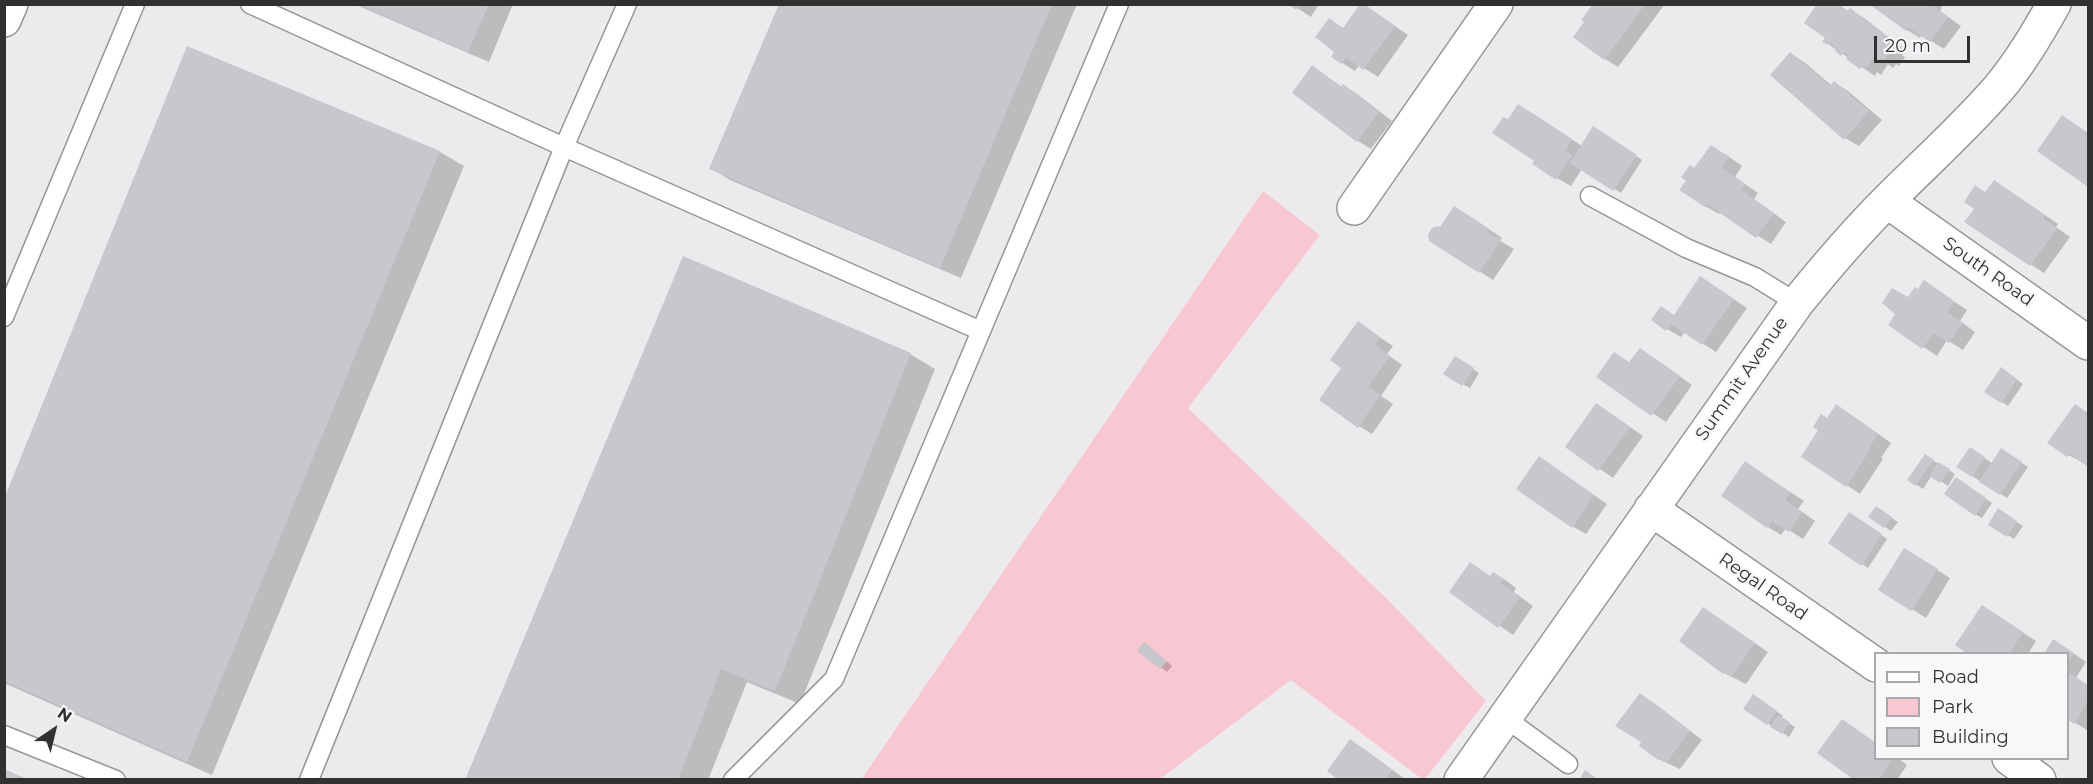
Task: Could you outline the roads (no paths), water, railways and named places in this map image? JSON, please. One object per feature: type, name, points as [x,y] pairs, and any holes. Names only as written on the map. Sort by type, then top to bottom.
[{"type":"street","points":[[4,20],[11,4]]},
{"type":"street","points":[[1354,208],[1496,4]]},
{"type":"street","name":"Summit Avenue","points":[[1461,780],[1797,303],[1826,267],[1887,201],[1999,88],[2021,59],[2054,4]]},
{"type":"street","name":"South Road","points":[[1887,201],[2088,343]]},
{"type":"street","name":"Regal Road","points":[[1651,508],[1874,664]]},
{"type":"street","points":[[2010,760],[2039,780]]},
{"type":"lane","points":[[4,318],[135,4]]},
{"type":"lane","points":[[250,4],[564,147],[981,331]]},
{"type":"lane","points":[[309,780],[564,147],[627,4]]},
{"type":"lane","points":[[733,780],[834,679],[1119,4]]},
{"type":"lane","points":[[1590,196],[1686,248],[1755,277],[1797,303]]},
{"type":"lane","points":[[1504,717],[1568,764]]},
{"type":"lane","points":[[4,735],[116,780]]}]
